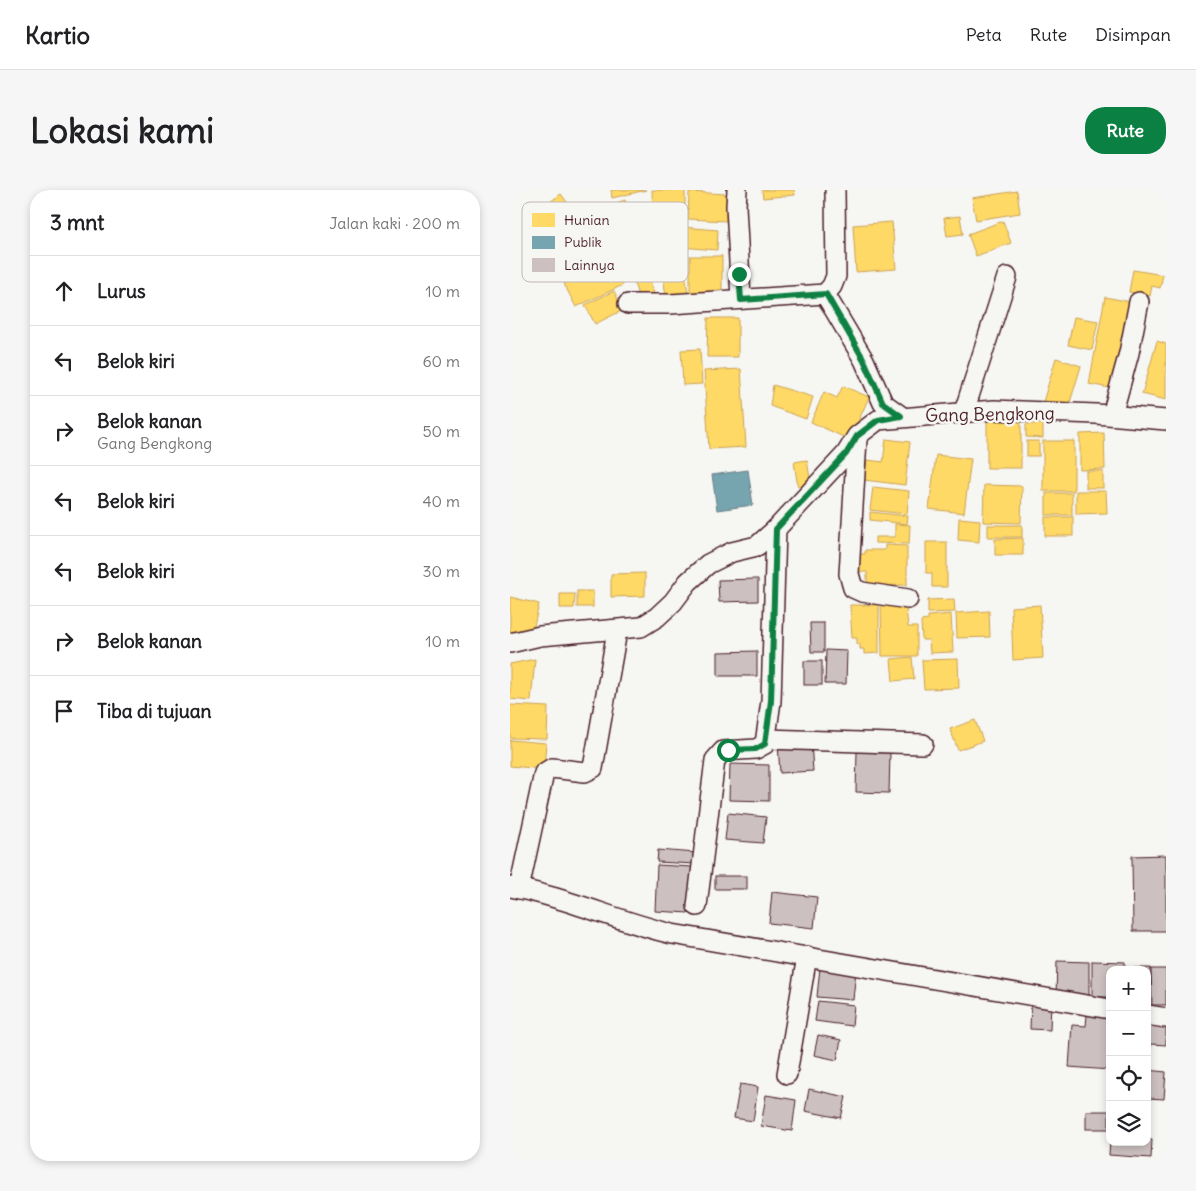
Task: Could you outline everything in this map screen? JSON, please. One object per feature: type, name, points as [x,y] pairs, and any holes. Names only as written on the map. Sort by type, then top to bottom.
[{"type":"street","points":[[737,190],[741,300]]},
{"type":"street","points":[[826,294],[836,276],[834,190]]},
{"type":"street","points":[[964,412],[1007,277]]},
{"type":"street","points":[[628,304],[741,300],[826,294]]},
{"type":"street","points":[[826,294],[864,360],[883,403],[901,416]]},
{"type":"street","points":[[1112,415],[1127,361],[1139,302]]},
{"type":"street","name":"Gang Bengkong","points":[[510,643],[540,636],[617,631],[641,627],[657,617],[673,602],[688,582],[708,564],[732,552],[757,546],[776,529],[846,454],[857,436],[878,420],[901,416],[994,410],[1112,415],[1166,420]]},
{"type":"street","points":[[857,436],[849,574],[853,588],[862,592],[908,599]]},
{"type":"street","points":[[697,906],[715,760],[723,751],[756,749],[765,744],[771,701],[776,529]]},
{"type":"street","points":[[617,631],[593,768],[585,772],[552,768],[544,773],[515,888],[568,900],[629,923],[672,934],[1106,1008]]},
{"type":"street","points":[[766,739],[923,744]]},
{"type":"street","points":[[787,1074],[807,956]]},
{"type":"street","points":[[1151,1016],[1166,1018]]},
{"type":"building: Hunian","points":[[611,190],[646,190],[612,198]]},
{"type":"building: Hunian","points":[[652,190],[685,190],[685,202],[652,202]]},
{"type":"building: Hunian","points":[[762,190],[794,190],[795,195],[763,198]]},
{"type":"building: Hunian","points":[[1017,191],[1020,213],[976,220],[972,198]]},
{"type":"building: Hunian","points":[[689,192],[727,194],[726,221],[688,219]]},
{"type":"building: Hunian","points":[[561,194],[567,202],[550,202]]},
{"type":"building: Hunian","points":[[960,216],[963,234],[947,236],[944,218]]},
{"type":"building: Hunian","points":[[1003,221],[1011,243],[976,256],[968,234]]},
{"type":"building: Hunian","points":[[892,222],[896,269],[856,272],[853,225]]},
{"type":"building: Hunian","points":[[688,228],[718,230],[717,250],[688,248]]},
{"type":"building: Hunian","points":[[690,256],[722,256],[722,295],[690,295]]},
{"type":"building: Hunian","points":[[1133,270],[1163,275],[1160,288],[1152,286],[1150,296],[1129,292]]},
{"type":"building: Hunian","points":[[568,282],[622,282],[623,285],[576,307],[564,284]]},
{"type":"building: Hunian","points":[[634,282],[650,282],[654,294],[639,299]]},
{"type":"building: Hunian","points":[[664,282],[686,282],[688,294],[666,297]]},
{"type":"building: Hunian","points":[[614,291],[623,310],[595,324],[585,305]]},
{"type":"building: Hunian","points":[[1105,297],[1131,302],[1115,389],[1089,384]]},
{"type":"building: Hunian","points":[[1074,317],[1098,321],[1092,350],[1068,345]]},
{"type":"building: Hunian","points":[[708,318],[738,318],[738,357],[707,357]]},
{"type":"building: Hunian","points":[[1157,341],[1166,344],[1166,400],[1142,394]]},
{"type":"building: Hunian","points":[[700,349],[702,384],[683,385],[681,350]]},
{"type":"building: Hunian","points":[[1056,358],[1081,366],[1068,409],[1043,402]]},
{"type":"building: Hunian","points":[[741,369],[746,447],[709,449],[704,371]]},
{"type":"building: Hunian","points":[[773,385],[813,397],[806,419],[770,406]]},
{"type":"building: Hunian","points":[[843,386],[869,397],[850,440],[811,422],[824,392],[837,398]]},
{"type":"building: Hunian","points":[[987,420],[1021,420],[1021,468],[987,468]]},
{"type":"building: Hunian","points":[[1026,424],[1043,424],[1043,438],[1026,437]]},
{"type":"building: Hunian","points":[[1104,433],[1105,469],[1080,470],[1080,434]]},
{"type":"building: Hunian","points":[[886,439],[910,442],[905,485],[864,480],[867,460],[883,462]]},
{"type":"building: Hunian","points":[[1027,441],[1039,441],[1039,456],[1027,456]]},
{"type":"building: Hunian","points":[[1043,441],[1074,441],[1074,491],[1043,491]]},
{"type":"building: Hunian","points":[[936,455],[971,459],[964,513],[929,509]]},
{"type":"building: Hunian","points":[[807,460],[811,485],[798,487],[794,462]]},
{"type":"building: Hunian","points":[[1086,471],[1103,471],[1103,488],[1086,488]]},
{"type":"building: Hunian","points":[[984,485],[1022,486],[1021,523],[983,522]]},
{"type":"building: Hunian","points":[[873,487],[909,491],[907,514],[870,510]]},
{"type":"building: Hunian","points":[[1076,491],[1106,491],[1107,513],[1076,514]]},
{"type":"building: Hunian","points":[[1046,493],[1072,493],[1072,515],[1046,515]]},
{"type":"building: Hunian","points":[[870,512],[908,516],[907,524],[870,520]]},
{"type":"building: Hunian","points":[[1045,517],[1073,517],[1073,536],[1045,536]]},
{"type":"building: Hunian","points":[[959,518],[980,520],[979,542],[958,540]]},
{"type":"building: Hunian","points":[[895,524],[910,525],[909,544],[875,543],[875,537],[895,537]]},
{"type":"building: Hunian","points":[[988,525],[1022,525],[1022,537],[988,537]]},
{"type":"building: Hunian","points":[[1023,538],[1023,555],[995,555],[995,539]]},
{"type":"building: Hunian","points":[[926,542],[947,542],[947,587],[932,587],[932,573],[926,573]]},
{"type":"building: Hunian","points":[[885,545],[907,546],[907,585],[867,586],[867,572],[858,572],[858,554],[865,554],[865,550],[885,550]]},
{"type":"building: Hunian","points":[[645,573],[645,596],[611,597],[611,574]]},
{"type":"building: Hunian","points":[[577,591],[593,591],[593,607],[577,607]]},
{"type":"building: Hunian","points":[[560,594],[575,594],[574,608],[560,608]]},
{"type":"building: Hunian","points":[[510,597],[539,604],[532,635],[510,637]]},
{"type":"building: Hunian","points":[[954,599],[955,612],[928,613],[928,600]]},
{"type":"building: Hunian","points":[[881,603],[899,603],[899,609],[906,609],[908,627],[917,627],[917,656],[882,656]]},
{"type":"building: Hunian","points":[[850,605],[879,605],[879,653],[864,654],[864,649],[860,649],[860,644],[857,644],[857,638],[852,638]]},
{"type":"building: Hunian","points":[[1040,605],[1043,658],[1013,660],[1011,607]]},
{"type":"building: Hunian","points":[[989,611],[990,637],[957,638],[956,613]]},
{"type":"building: Hunian","points":[[951,614],[953,652],[930,653],[929,640],[922,640],[921,621],[928,620],[928,616]]},
{"type":"building: Hunian","points":[[912,657],[914,679],[893,681],[891,659]]},
{"type":"building: Hunian","points":[[535,659],[531,701],[510,699],[510,664]]},
{"type":"building: Hunian","points":[[958,659],[959,688],[924,689],[922,660]]},
{"type":"building: Hunian","points":[[510,705],[548,707],[547,739],[510,738]]},
{"type":"building: Hunian","points":[[975,720],[983,741],[958,750],[950,729]]},
{"type":"building: Hunian","points":[[510,740],[546,743],[544,769],[510,766]]},
{"type":"building: Publik","points":[[748,470],[753,505],[717,510],[712,475]]},
{"type":"building: Lainnya","points":[[758,579],[758,601],[719,602],[718,580]]},
{"type":"building: Lainnya","points":[[810,623],[824,623],[824,652],[811,652]]},
{"type":"building: Lainnya","points":[[826,650],[847,651],[846,684],[825,684]]},
{"type":"building: Lainnya","points":[[757,651],[757,676],[718,676],[718,652]]},
{"type":"building: Lainnya","points":[[804,661],[822,661],[822,685],[804,685]]},
{"type":"building: Lainnya","points":[[811,742],[813,771],[780,773],[778,744]]},
{"type":"building: Lainnya","points":[[857,752],[890,753],[889,793],[856,792]]},
{"type":"building: Lainnya","points":[[730,764],[769,765],[769,801],[729,800]]},
{"type":"building: Lainnya","points":[[728,813],[766,817],[763,843],[725,840]]},
{"type":"building: Lainnya","points":[[658,850],[696,853],[695,864],[657,862]]},
{"type":"building: Lainnya","points":[[1166,855],[1166,931],[1133,931],[1132,856]]},
{"type":"building: Lainnya","points":[[657,865],[692,867],[689,913],[655,911]]},
{"type":"building: Lainnya","points":[[715,876],[747,876],[747,889],[715,889]]},
{"type":"building: Lainnya","points":[[772,892],[817,897],[814,928],[769,923]]},
{"type":"building: Lainnya","points":[[1057,961],[1089,962],[1089,998],[1056,997]]},
{"type":"building: Lainnya","points":[[1092,961],[1125,962],[1125,966],[1106,966],[1106,997],[1092,997]]},
{"type":"building: Lainnya","points":[[820,967],[856,970],[853,1000],[817,997]]},
{"type":"building: Lainnya","points":[[1151,969],[1166,969],[1166,1005],[1152,1005]]},
{"type":"building: Lainnya","points":[[818,1001],[854,1005],[852,1026],[815,1021]]},
{"type":"building: Lainnya","points":[[1031,1001],[1051,1001],[1050,1030],[1030,1029]]},
{"type":"building: Lainnya","points":[[1087,1015],[1106,1016],[1106,1070],[1069,1067],[1072,1025],[1086,1026]]},
{"type":"building: Lainnya","points":[[1151,1019],[1166,1021],[1166,1045],[1151,1044]]},
{"type":"building: Lainnya","points":[[818,1035],[841,1040],[837,1060],[814,1055]]},
{"type":"building: Lainnya","points":[[1151,1070],[1166,1072],[1164,1099],[1151,1098]]},
{"type":"building: Lainnya","points":[[740,1084],[758,1087],[753,1121],[734,1118]]},
{"type":"building: Lainnya","points":[[809,1089],[846,1097],[841,1118],[805,1111]]},
{"type":"building: Lainnya","points":[[766,1095],[796,1100],[792,1131],[761,1126]]},
{"type":"building: Lainnya","points":[[1086,1111],[1106,1111],[1106,1129],[1086,1129]]},
{"type":"building: Lainnya","points":[[1152,1140],[1151,1158],[1109,1155],[1110,1146],[1151,1146]]},
{"type":"route","points":[[728,750],[756,749],[765,744],[771,701],[776,529],[846,454],[857,436],[866,427],[878,420],[901,416],[883,403],[864,360],[826,294],[741,300],[739,274]]}]
